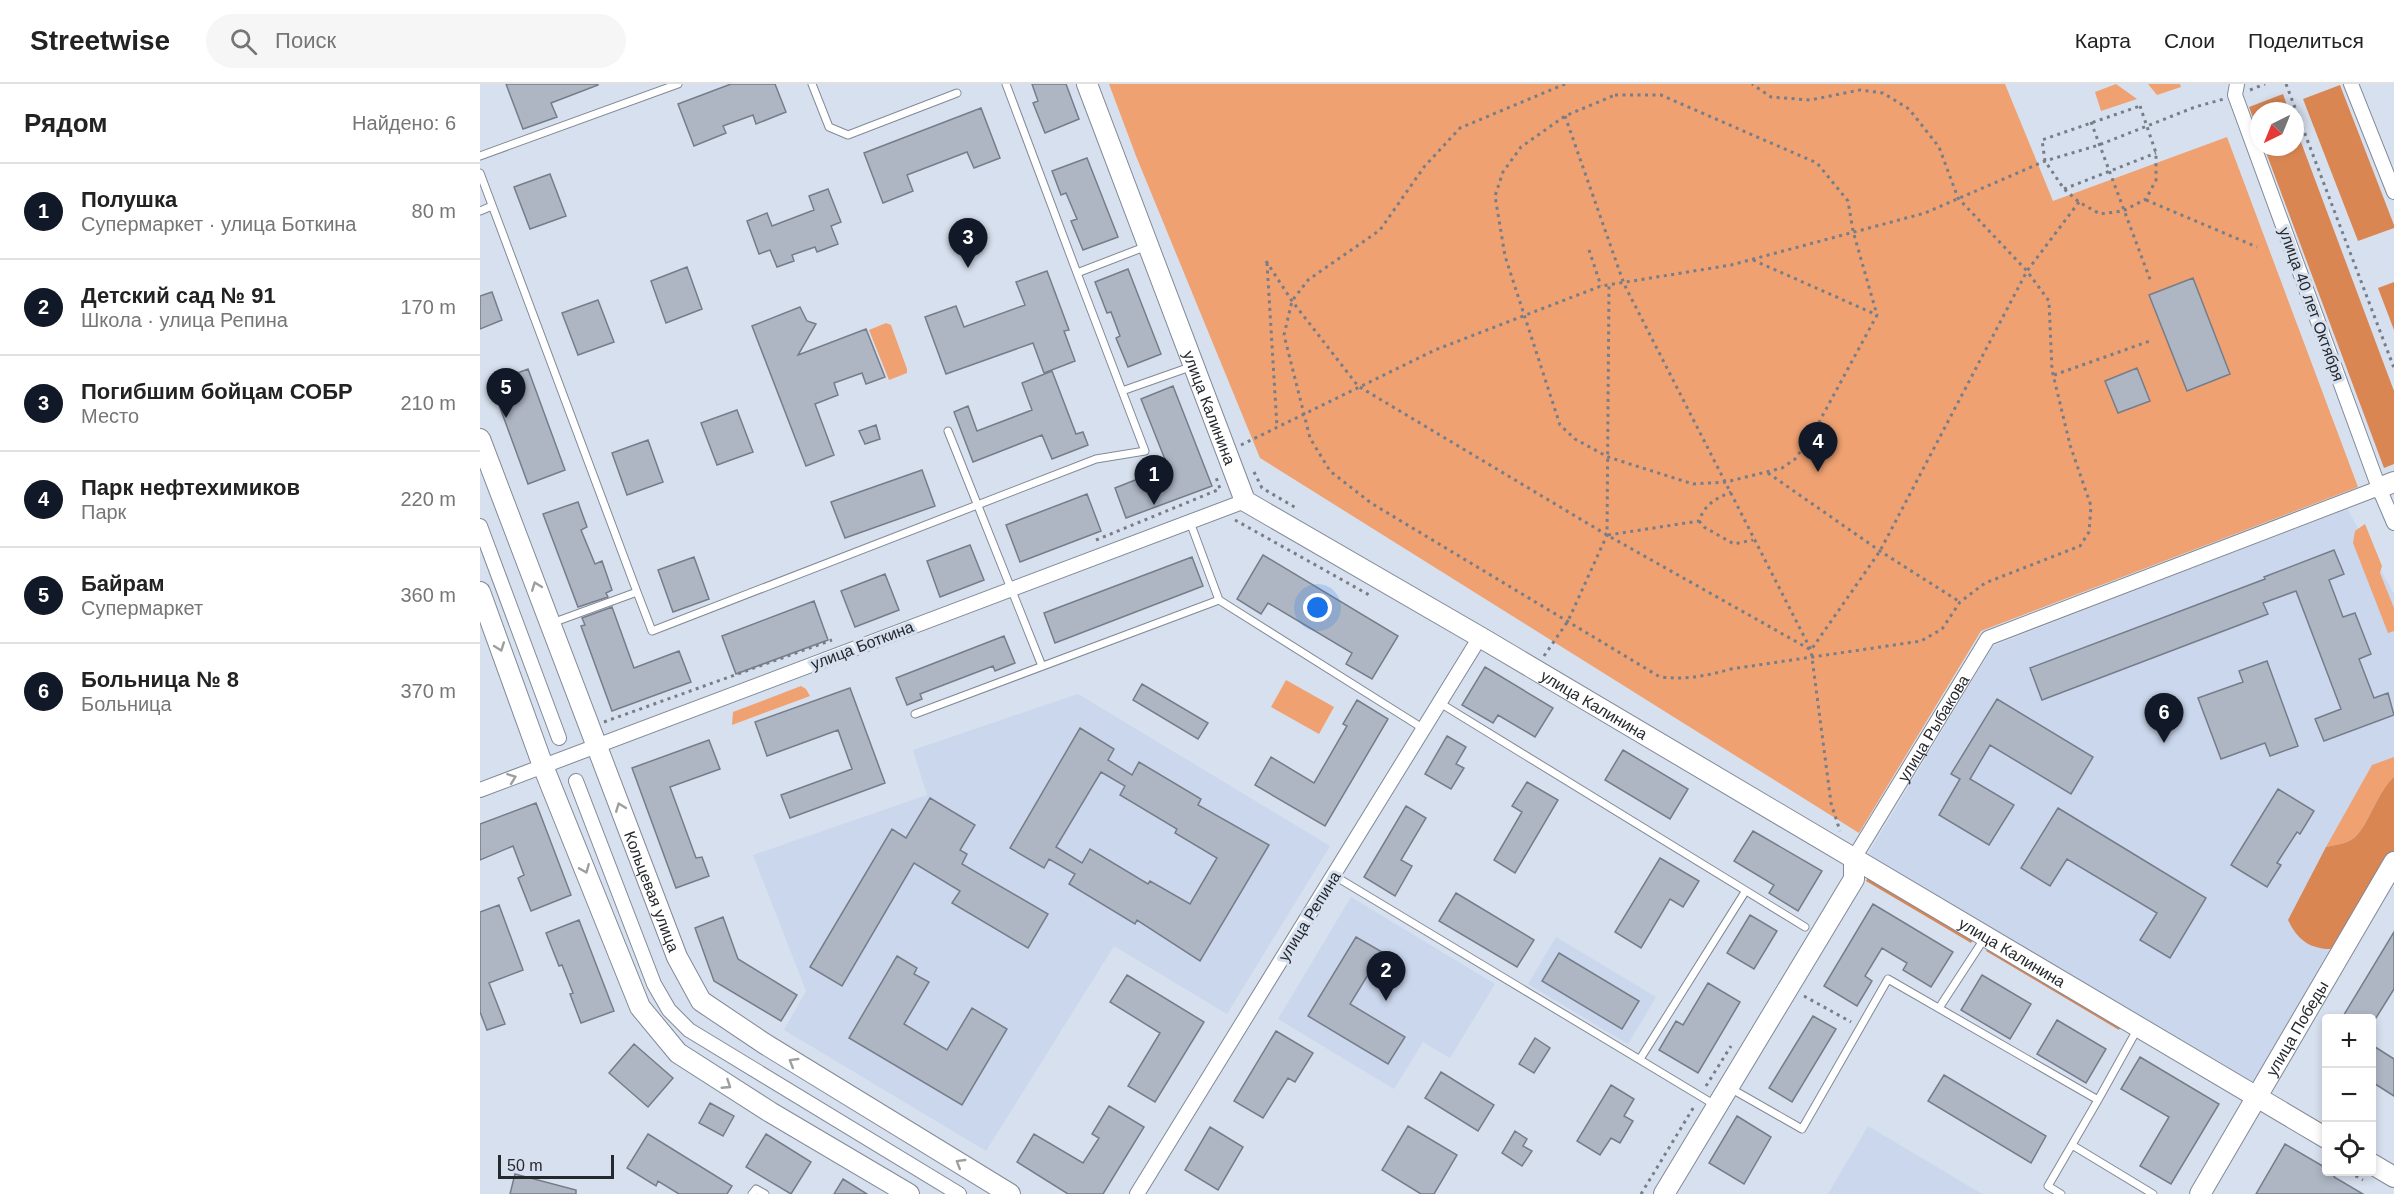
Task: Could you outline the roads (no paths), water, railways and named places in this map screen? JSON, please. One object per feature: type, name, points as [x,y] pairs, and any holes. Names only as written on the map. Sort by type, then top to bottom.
[{"type":"street","name":"улица Калинина","points":[[1086,84],[1245,501],[1480,637],[2322,1136]]},
{"type":"street","name":"улица 40 лет Октября","points":[[2237,84],[2235,95],[2386,485],[2394,523]]},
{"type":"street","points":[[2351,84],[2394,192]]},
{"type":"street","name":"Кольцевая улица","points":[[480,439],[677,957],[701,1001],[765,1044],[1010,1194]]},
{"type":"street","name":"улица Рыбакова","points":[[1664,1194],[1854,879],[1854,858],[1988,638],[2386,485]]},
{"type":"street","name":"улица Боткина","points":[[480,790],[1245,501]]},
{"type":"street","points":[[480,526],[559,738]]},
{"type":"street","points":[[480,592],[543,766],[640,1007],[678,1053],[770,1112],[909,1194]]},
{"type":"street","name":"улица Репина","points":[[1137,1194],[1480,637]]},
{"type":"street","points":[[576,781],[654,984],[669,1010],[697,1034],[960,1194]]},
{"type":"street","name":"улица Победы","points":[[2200,1194],[2394,862]]},
{"type":"street","points":[[2376,1166],[2394,1177]]},
{"type":"lane","points":[[480,156],[678,84]]},
{"type":"lane","points":[[812,84],[830,127],[848,135],[957,93]]},
{"type":"lane","points":[[480,173],[651,631],[1096,459],[1145,451],[1006,84]]},
{"type":"lane","points":[[480,210],[492,206]]},
{"type":"lane","points":[[1077,273],[1148,245]]},
{"type":"lane","points":[[1122,391],[1194,366]]},
{"type":"lane","points":[[948,431],[1042,666]]},
{"type":"lane","points":[[1190,522],[1219,600],[1424,729]]},
{"type":"lane","points":[[550,623],[636,592]]},
{"type":"lane","points":[[915,714],[1219,600]]},
{"type":"lane","points":[[1440,703],[1804,927]]},
{"type":"lane","points":[[1333,875],[1718,1106]]},
{"type":"lane","points":[[1640,1059],[1745,892]]},
{"type":"lane","points":[[1939,1008],[1985,936]]},
{"type":"lane","points":[[1729,1087],[1802,1129],[1888,979],[2098,1100]]},
{"type":"lane","points":[[2061,1194],[2048,1186],[2138,1028]]},
{"type":"lane","points":[[2072,1145],[2153,1194]]},
{"type":"lane","points":[[752,1194],[756,1189],[765,1194]]},
{"type":"place","name":"Погибшим бойцам СОБР","points":[[968,268]]},
{"type":"place","name":"Байрам","points":[[506,418]]},
{"type":"place","name":"Парк нефтехимиков","points":[[1818,472]]},
{"type":"place","name":"Полушка","points":[[1154,505]]},
{"type":"place","name":"Больница № 8","points":[[2164,743]]},
{"type":"place","name":"Детский сад № 91","points":[[1386,1001]]}]
